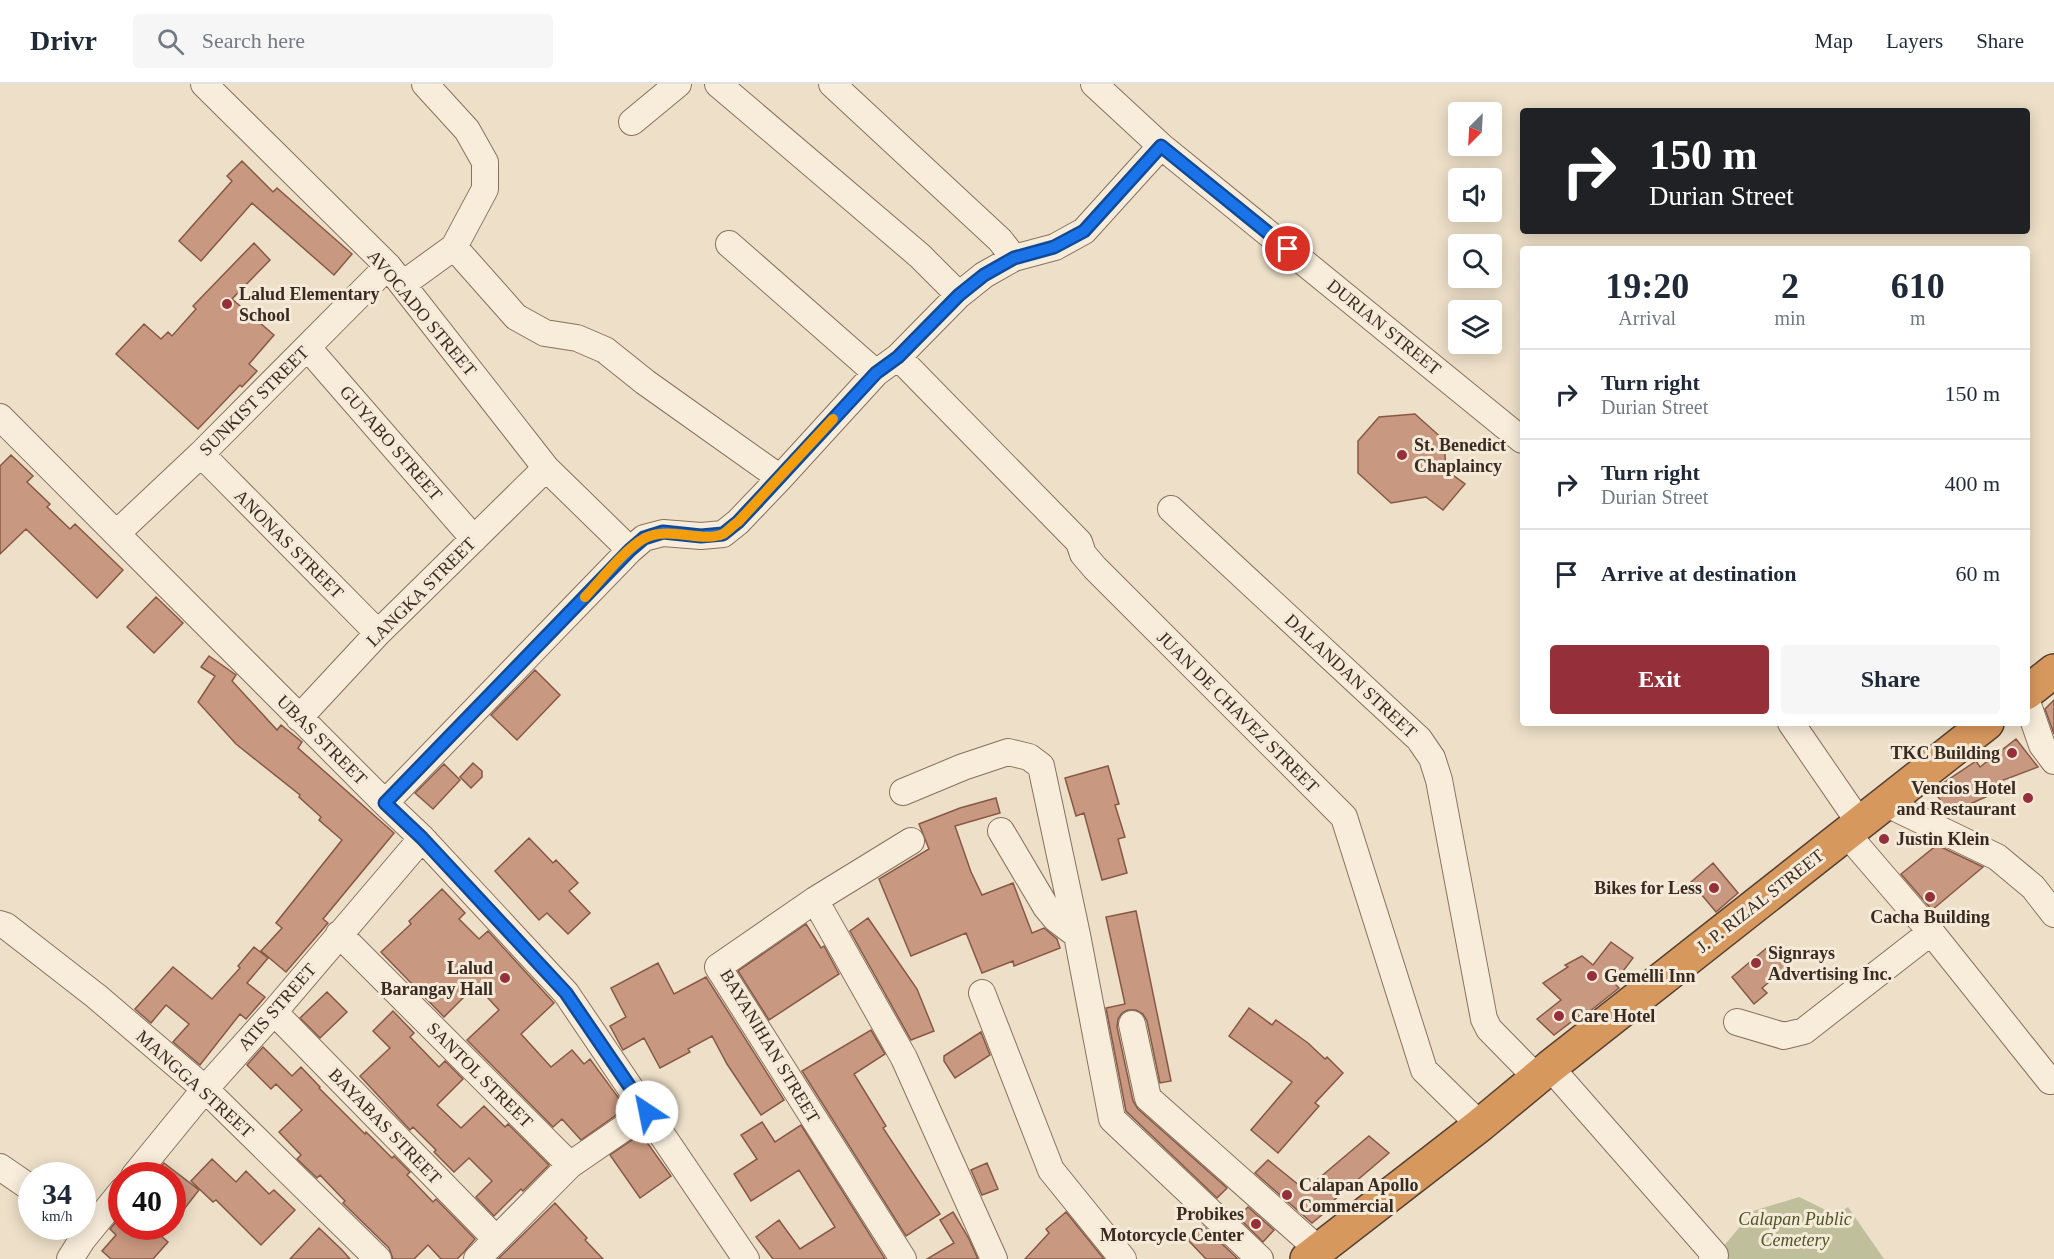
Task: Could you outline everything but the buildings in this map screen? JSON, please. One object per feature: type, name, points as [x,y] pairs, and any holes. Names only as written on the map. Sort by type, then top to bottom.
[{"type":"highway","points":[[2030,690],[2054,671]]},
{"type":"highway","name":"J. P. RIZAL STREET","points":[[1313,1254],[1480,1125],[1983,726]]},
{"type":"street","name":"AVOCADO STREET","points":[[204,84],[395,275],[546,468],[630,550]]},
{"type":"street","points":[[425,84],[467,130],[485,162],[485,189],[454,247],[516,317],[545,333],[577,338],[605,350],[780,478]]},
{"type":"street","points":[[632,122],[678,84]]},
{"type":"street","points":[[718,84],[920,256],[959,295]]},
{"type":"street","points":[[832,84],[1000,240],[1014,258]]},
{"type":"street","name":"DURIAN STREET","points":[[1094,84],[1161,146],[1520,438]]},
{"type":"street","points":[[385,803],[644,538],[663,532],[701,536],[723,534],[738,522],[780,478],[876,373],[898,357],[959,295],[984,275],[1014,258],[1054,247],[1084,231],[1161,146]]},
{"type":"street","points":[[729,244],[876,373]]},
{"type":"street","name":"SUNKIST STREET","points":[[117,533],[308,348],[395,275],[454,247]]},
{"type":"street","name":"GUYABO STREET","points":[[308,348],[474,539]]},
{"type":"street","name":"JUAN DE CHAVEZ STREET","points":[[898,357],[1079,542],[1083,554],[1095,568],[1344,817],[1424,1070],[1480,1125]]},
{"type":"street","name":"UBAS STREET","points":[[0,417],[299,718],[422,838],[566,993],[746,1259]]},
{"type":"street","name":"ANONAS STREET","points":[[201,454],[378,633]]},
{"type":"street","name":"LANGKA STREET","points":[[299,718],[378,633],[546,468]]},
{"type":"street","name":"DALANDAN STREET","points":[[1171,509],[1419,739],[1432,758],[1439,780],[1484,1019],[1489,1029],[1544,1073],[1716,1258]]},
{"type":"street","points":[[2030,710],[2042,745],[2054,761]]},
{"type":"street","points":[[1793,726],[1863,820],[1931,932],[2050,1081]]},
{"type":"street","points":[[903,792],[963,767],[1008,752],[1029,757],[1041,766],[1077,935],[1112,1119],[1260,1259]]},
{"type":"street","points":[[1863,820],[1997,857],[2033,887],[2054,914]]},
{"type":"street","points":[[1002,831],[1046,907],[1056,919],[1077,935]]},
{"type":"street","name":"ATIS STREET","points":[[145,1162],[205,1089],[274,1012],[422,838]]},
{"type":"street","name":"BAYANIHAN STREET","points":[[903,1259],[718,967],[815,900],[911,841]]},
{"type":"street","points":[[815,900],[904,1058],[994,1259]]},
{"type":"street","name":"MANGGA STREET","points":[[0,924],[6,926],[96,996],[205,1089],[378,1259]]},
{"type":"street","points":[[1737,1022],[1784,1036],[1804,1031],[1931,932]]},
{"type":"street","name":"SANTOL STREET","points":[[339,934],[570,1165]]},
{"type":"street","points":[[982,993],[1051,1170],[1123,1259]]},
{"type":"street","name":"BAYABAS STREET","points":[[274,1012],[496,1239]]},
{"type":"street","points":[[1132,1024],[1148,1098],[1313,1254]]},
{"type":"street","points":[[477,1259],[570,1165],[647,1112]]},
{"type":"street","points":[[0,1167],[18,1179]]},
{"type":"street","points":[[96,1217],[108,1205]]},
{"type":"street","points":[[70,1259],[80,1240]]},
{"type":"green space","name":"Calapan Public Cemetery","points":[[1799,1197],[1836,1215],[1848,1207],[1884,1259],[1719,1259],[1723,1247],[1753,1211]]},
{"type":"slow traffic","points":[[585,597],[644,538],[663,532],[701,536],[723,534],[738,522],[833,419]]},
{"type":"place","name":"Lalud Elementary School","points":[[227,304]]},
{"type":"place","name":"St. Benedict Chaplaincy","points":[[1402,455]]},
{"type":"place","name":"TKC Building","points":[[2012,753]]},
{"type":"place","name":"Vencios Hotel and Restaurant","points":[[2028,798]]},
{"type":"place","name":"Justin Klein","points":[[1884,839]]},
{"type":"place","name":"Bikes for Less","points":[[1714,888]]},
{"type":"place","name":"Cacha Building","points":[[1930,897]]},
{"type":"place","name":"Signrays Advertising Inc.","points":[[1756,963]]},
{"type":"place","name":"Gemelli Inn","points":[[1592,976]]},
{"type":"place","name":"Lalud Barangay Hall","points":[[505,978]]},
{"type":"place","name":"Care Hotel","points":[[1559,1016]]},
{"type":"place","name":"Calapan Apollo Commercial","points":[[1287,1195]]},
{"type":"place","name":"Probikes Motorcycle Center","points":[[1256,1224]]},
{"type":"route","points":[[647,1112],[566,993],[422,838],[385,803],[644,538],[663,532],[701,536],[723,534],[738,522],[876,373],[898,357],[959,295],[984,275],[1014,258],[1054,247],[1084,231],[1161,146],[1288,249]]}]
